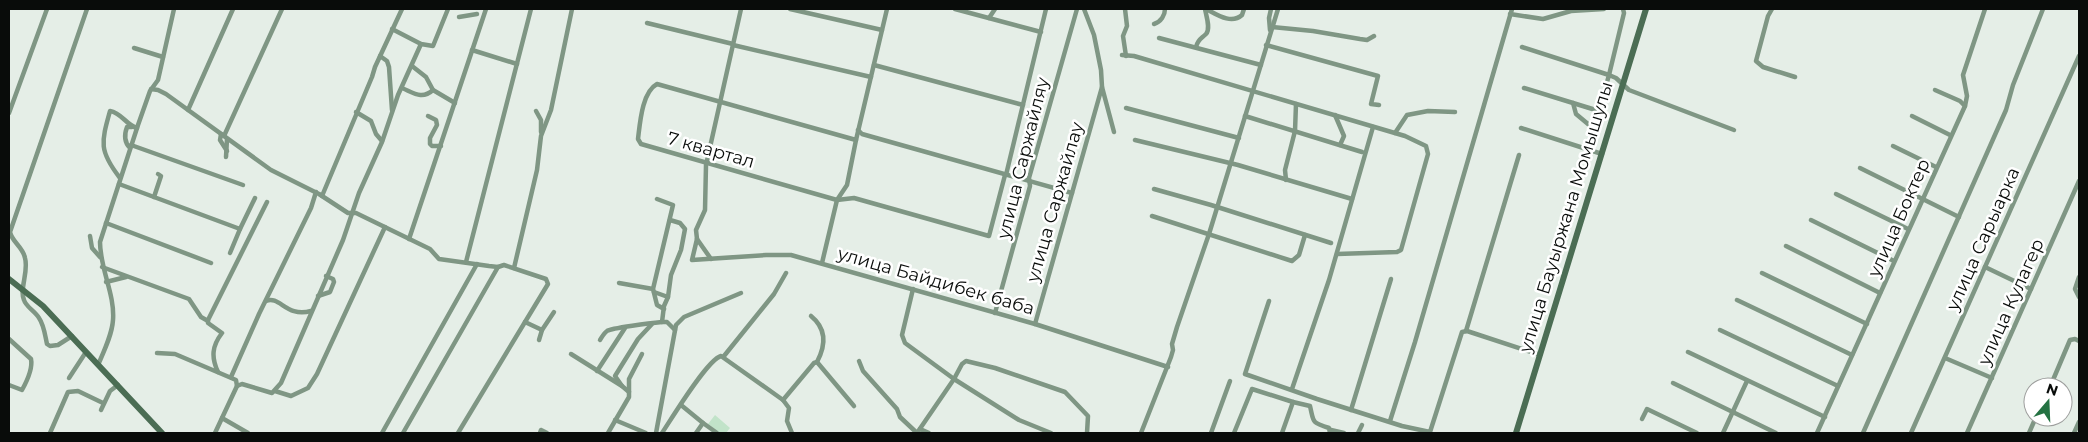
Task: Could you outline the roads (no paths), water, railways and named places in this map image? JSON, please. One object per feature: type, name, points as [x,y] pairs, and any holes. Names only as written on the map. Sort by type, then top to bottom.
[{"type":"street","points":[[9,113],[47,9]]},
{"type":"street","points":[[72,336],[58,345],[50,346],[47,344],[39,317],[25,304],[22,297],[27,271],[25,257],[20,246],[11,238],[10,232],[87,9]]},
{"type":"street","points":[[158,90],[158,80],[174,9]]},
{"type":"street","points":[[188,110],[233,9]]},
{"type":"street","points":[[224,136],[227,154],[220,140],[224,136],[282,9]]},
{"type":"street","points":[[322,196],[356,112],[402,9]]},
{"type":"street","points":[[392,30],[429,46],[436,43],[448,9]]},
{"type":"street","points":[[474,9],[483,18]]},
{"type":"street","points":[[409,239],[486,9]]},
{"type":"street","points":[[466,262],[531,9]]},
{"type":"street","points":[[514,268],[537,170],[542,136],[572,9]]},
{"type":"street","points":[[712,259],[697,239],[696,230],[705,210],[706,162],[741,9]]},
{"type":"street","points":[[790,9],[882,30]]},
{"type":"street","points":[[822,263],[837,200],[847,186],[858,130],[887,9]]},
{"type":"street","points":[[956,9],[1041,32]]},
{"type":"street","points":[[989,18],[994,9]]},
{"type":"street","points":[[1006,175],[1046,9]]},
{"type":"street","name":"улица Саржайляу","points":[[995,313],[1028,194],[1029,181],[1077,9]]},
{"type":"street","points":[[1084,9],[1094,35],[1101,70],[1102,87],[1114,132]]},
{"type":"street","points":[[1125,9],[1127,26],[1123,36],[1124,56],[1134,56],[1395,133],[1422,143],[1428,149],[1416,201],[1401,250],[1397,252],[1337,254]]},
{"type":"street","points":[[1154,24],[1161,21],[1166,9]]},
{"type":"street","points":[[1205,9],[1223,17],[1235,19],[1242,15],[1244,9]]},
{"type":"street","points":[[1196,47],[1200,37],[1206,34],[1208,30],[1205,9]]},
{"type":"street","points":[[1271,9],[1269,18],[1271,29]]},
{"type":"street","points":[[1141,433],[1174,350],[1172,344],[1209,234],[1278,9]]},
{"type":"street","points":[[1390,421],[1420,327],[1511,12],[1543,19],[1572,10],[1604,9]]},
{"type":"street","points":[[1588,149],[1609,75],[1624,13],[1623,9]]},
{"type":"street","name":"улица Бауыржана Момышулы","points":[[1516,433],[1646,9]]},
{"type":"street","points":[[1772,9],[1768,16],[1756,61],[1763,67],[1795,77]]},
{"type":"street","name":"улица Боктер","points":[[1817,433],[1964,106],[1967,96],[1963,75],[1985,9]]},
{"type":"street","points":[[1863,433],[2006,110],[2013,85],[2043,9]]},
{"type":"street","points":[[459,17],[477,14]]},
{"type":"street","points":[[647,23],[871,77]]},
{"type":"street","points":[[1271,29],[1313,31],[1360,40],[1368,40],[1374,36]]},
{"type":"street","points":[[1159,38],[1260,64]]},
{"type":"street","points":[[276,391],[283,380],[421,44]]},
{"type":"street","points":[[1266,45],[1378,76],[1371,104],[1379,105]]},
{"type":"street","points":[[1522,47],[1609,75],[1616,78],[1629,90],[1734,130]]},
{"type":"street","points":[[134,48],[164,58]]},
{"type":"street","points":[[472,50],[517,64]]},
{"type":"street","points":[[380,56],[387,61],[389,67],[392,112]]},
{"type":"street","name":"улица Сарыарка","points":[[1911,433],[2079,56]]},
{"type":"street","points":[[874,65],[1023,105]]},
{"type":"street","points":[[412,66],[426,77],[433,90],[455,103]]},
{"type":"street","points":[[1616,78],[1626,74]]},
{"type":"street","points":[[98,364],[108,340],[113,320],[100,257],[100,242],[131,146],[135,127],[158,80]]},
{"type":"street","points":[[391,92],[404,82]]},
{"type":"street","name":"7 квартал","points":[[720,101],[657,84],[650,88],[638,139],[641,144],[837,200],[854,198],[989,236],[1006,175]]},
{"type":"street","name":"улица Саржайлау","points":[[1035,324],[1102,87]]},
{"type":"street","points":[[402,88],[421,96],[427,95],[433,90]]},
{"type":"street","points":[[1524,88],[1599,111]]},
{"type":"street","points":[[152,90],[158,90],[188,110],[271,170],[316,192],[352,214],[356,213],[430,249],[439,259],[498,267]]},
{"type":"street","points":[[1936,90],[1960,101],[1964,106]]},
{"type":"street","points":[[720,101],[856,140]]},
{"type":"street","points":[[1572,103],[1576,114],[1594,129]]},
{"type":"street","points":[[1286,180],[1285,170],[1295,131],[1296,104]]},
{"type":"street","points":[[1126,108],[1239,138]]},
{"type":"street","points":[[536,111],[540,115],[548,117]]},
{"type":"street","points":[[1395,133],[1407,115],[1428,111],[1454,112]]},
{"type":"street","points":[[135,127],[117,112],[110,112],[102,140],[107,157],[119,181],[240,230]]},
{"type":"street","points":[[356,112],[371,120],[376,134],[382,141]]},
{"type":"street","points":[[540,115],[542,136]]},
{"type":"street","points":[[428,116],[436,120],[438,125],[430,138],[430,144],[432,146],[441,146]]},
{"type":"street","points":[[1245,116],[1362,152]]},
{"type":"street","points":[[1336,116],[1344,136],[1340,145]]},
{"type":"street","points":[[1912,116],[1950,135]]},
{"type":"street","points":[[135,127],[127,128],[124,136],[127,144],[243,185]]},
{"type":"street","points":[[1292,389],[1337,254],[1373,127]]},
{"type":"street","points":[[1520,128],[1602,154]]},
{"type":"street","points":[[858,130],[862,134],[1072,193]]},
{"type":"street","points":[[1135,140],[1231,164],[1352,199]]},
{"type":"street","points":[[1893,146],[1936,167]]},
{"type":"street","points":[[1269,301],[1245,374],[1351,410],[1432,433],[1462,332],[1466,331],[1520,155]]},
{"type":"street","points":[[1860,168],[1959,217]]},
{"type":"street","points":[[154,196],[161,176],[158,174]]},
{"type":"street","name":"улица Кулагер","points":[[1967,433],[2079,181]]},
{"type":"street","points":[[1154,189],[1331,243]]},
{"type":"street","points":[[231,377],[311,208],[316,192]]},
{"type":"street","points":[[1836,194],[1908,230]]},
{"type":"street","points":[[230,253],[256,198]]},
{"type":"street","points":[[656,199],[673,205],[654,290],[657,305],[664,309]]},
{"type":"street","points":[[208,321],[267,202]]},
{"type":"street","points":[[1152,216],[1292,261],[1299,255],[1305,236]]},
{"type":"street","points":[[662,322],[671,276],[681,250],[685,229],[680,223],[670,220]]},
{"type":"street","points":[[1811,220],[1894,261]]},
{"type":"street","points":[[106,223],[211,263]]},
{"type":"street","points":[[237,386],[242,384],[272,393],[276,391],[291,396],[308,388],[318,374],[385,227]]},
{"type":"street","points":[[90,236],[92,248],[100,257]]},
{"type":"street","name":"улица Байдибек баба","points":[[697,239],[692,260],[766,254],[791,255],[1035,324],[1168,367]]},
{"type":"street","points":[[1786,246],[1880,293]]},
{"type":"street","points":[[382,433],[477,264]]},
{"type":"street","points":[[403,433],[498,267],[501,264],[548,281],[458,433]]},
{"type":"street","points":[[102,267],[189,299],[200,317],[222,333],[215,341],[213,351],[214,362],[218,372]]},
{"type":"street","points":[[1986,267],[2031,289]]},
{"type":"street","points":[[662,433],[681,404],[716,358],[724,356],[774,294],[786,273]]},
{"type":"street","points":[[1762,273],[1866,324]]},
{"type":"street","points":[[106,282],[129,276]]},
{"type":"street","points":[[318,296],[330,292],[333,286],[333,279],[326,276]]},
{"type":"street","points":[[2079,277],[2075,289],[2079,297]]},
{"type":"street","points":[[1351,410],[1391,279]]},
{"type":"street","points":[[10,282],[24,289],[43,306],[162,433]]},
{"type":"street","points":[[619,283],[654,290],[668,298]]},
{"type":"street","points":[[913,289],[902,335],[904,343],[954,379],[1019,420],[1051,433]]},
{"type":"street","points":[[656,433],[676,325],[684,317],[741,293]]},
{"type":"street","points":[[266,300],[273,300],[296,313],[311,311]]},
{"type":"street","points":[[1737,300],[1852,355]]},
{"type":"street","points":[[539,340],[542,330],[554,312]]},
{"type":"street","points":[[783,400],[817,362],[824,342],[821,326],[811,316]]},
{"type":"street","points":[[525,322],[542,330]]},
{"type":"street","points":[[600,340],[605,332],[610,329],[653,323],[668,322],[676,331]]},
{"type":"street","points":[[622,386],[615,376],[639,338],[653,323]]},
{"type":"street","points":[[628,328],[637,331],[639,338]]},
{"type":"street","points":[[597,371],[628,328]]},
{"type":"street","points":[[1720,330],[1838,386]]},
{"type":"street","points":[[1466,331],[1540,356]]},
{"type":"street","points":[[9,339],[31,359],[32,363],[31,371],[22,390],[9,385]]},
{"type":"street","points":[[2054,377],[2070,340],[2077,340]]},
{"type":"street","points":[[69,378],[86,352]]},
{"type":"street","points":[[1688,352],[1824,417]]},
{"type":"street","points":[[157,354],[175,354],[236,380],[237,386],[215,433]]},
{"type":"street","points":[[571,354],[630,393]]},
{"type":"street","points":[[608,433],[630,393],[629,380],[642,354]]},
{"type":"street","points":[[724,356],[783,400],[789,408],[787,421],[792,433]]},
{"type":"street","points":[[1945,358],[1992,378]]},
{"type":"street","points":[[860,361],[864,371],[897,409],[900,417],[918,432],[929,433]]},
{"type":"street","points":[[817,362],[854,406]]},
{"type":"street","points":[[918,432],[964,362],[968,362],[995,368],[1066,392],[1088,416],[1087,433]]},
{"type":"street","points":[[1211,433],[1230,381]]},
{"type":"street","points":[[1723,433],[1747,381]]},
{"type":"street","points":[[1673,382],[1776,433]]},
{"type":"street","points":[[101,410],[103,402],[110,391],[118,385]]},
{"type":"street","points":[[1234,433],[1252,388],[1310,406],[1312,420],[1315,423],[1330,432],[1344,433]]},
{"type":"street","points":[[50,433],[68,392],[78,391],[103,402]]},
{"type":"street","points":[[1282,433],[1293,402]]},
{"type":"street","points":[[681,404],[717,433]]},
{"type":"street","points":[[1642,419],[1647,409],[1697,433]]},
{"type":"street","points":[[222,418],[248,433]]},
{"type":"street","points":[[615,420],[646,433]]},
{"type":"street","points":[[2074,433],[2079,422]]},
{"type":"street","points":[[696,433],[704,423]]},
{"type":"street","points":[[1358,433],[1362,425]]},
{"type":"street","points":[[540,433],[541,430],[547,433]]}]
